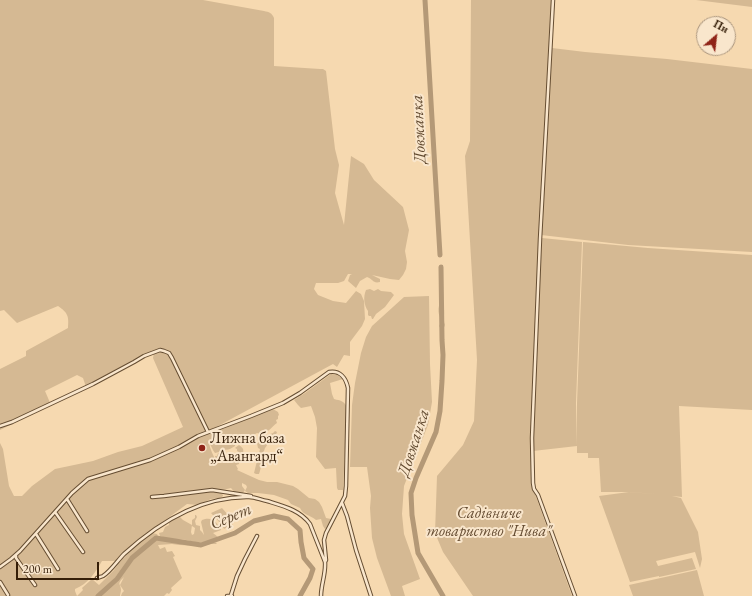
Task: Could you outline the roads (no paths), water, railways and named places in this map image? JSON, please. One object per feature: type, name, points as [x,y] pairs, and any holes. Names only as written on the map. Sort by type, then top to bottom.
[{"type":"street","points":[[553,0],[540,239],[534,377],[532,480],[534,489],[538,495],[575,596]]},
{"type":"street","points":[[0,426],[12,422],[93,384],[144,356],[160,350],[168,353],[172,358],[208,432]]},
{"type":"street","points":[[0,567],[16,555],[66,499],[90,478],[150,460],[208,432],[251,416],[300,393],[329,372],[333,371],[338,373],[346,381],[348,394],[346,486],[345,496],[330,524],[324,540],[325,562]]},
{"type":"street","points":[[152,496],[212,490],[248,495],[295,511],[310,524],[325,562],[325,576],[321,587],[321,596]]},
{"type":"street","points":[[97,578],[103,576],[124,554],[152,531],[180,514],[218,500],[250,497],[255,498]]},
{"type":"street","points":[[66,499],[87,531]]},
{"type":"street","points":[[342,502],[371,596]]},
{"type":"street","points":[[55,512],[82,552]]},
{"type":"street","points":[[36,534],[58,569]]},
{"type":"street","points":[[227,596],[232,596],[237,576],[257,536]]},
{"type":"street","points":[[16,555],[16,558],[35,585]]},
{"type":"street","points":[[0,582],[8,595]]},
{"type":"waterway","name":"Довжанка","points":[[425,0],[440,255]]},
{"type":"waterway","name":"Довжанка","points":[[441,267],[443,355],[440,411],[436,432],[411,493],[412,515],[418,553],[443,596]]},
{"type":"waterway","name":"Серет","points":[[98,596],[117,579],[132,558],[156,538],[201,545],[235,533],[254,521],[274,516],[288,519],[300,530],[304,558],[313,569],[310,578],[300,596]]},
{"type":"place","name":"Лижна база „Авангард“","points":[[202,448]]},
{"type":"park label","name":"Садівниче товариство \"Нива\"","points":[[489,523]]}]
